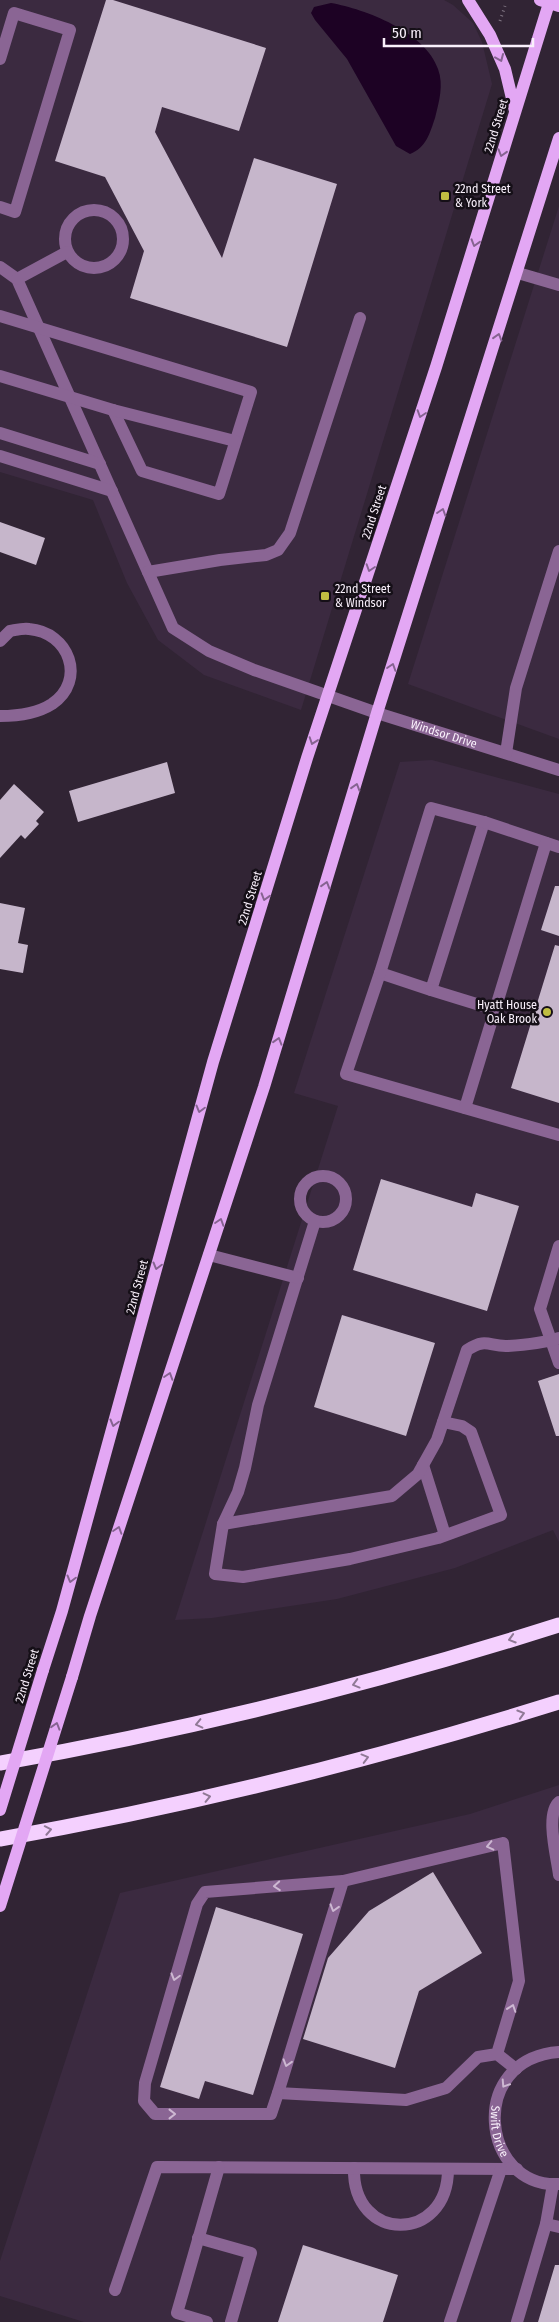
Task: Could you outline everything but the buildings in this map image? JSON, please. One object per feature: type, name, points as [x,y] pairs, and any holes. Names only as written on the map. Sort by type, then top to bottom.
[{"type":"highway","points":[[0,1763],[147,1735],[270,1707],[400,1672],[559,1625]]},
{"type":"highway","points":[[0,1839],[177,1804],[289,1778],[397,1750],[559,1702]]},
{"type":"main road","points":[[468,0],[490,35],[505,69],[515,110]]},
{"type":"main road","name":"22nd Street","points":[[0,1810],[65,1601],[214,1062],[307,758],[436,367],[549,2]]},
{"type":"main road","points":[[0,1906],[90,1616],[264,1087],[377,713],[518,273],[559,138]]},
{"type":"street","points":[[0,60],[14,13],[70,30],[14,212],[0,208]]},
{"type":"street","points":[[88,210],[98,210],[116,219],[121,228],[122,248],[118,256],[103,268],[84,267],[76,263],[67,252],[64,238],[66,229],[71,220],[88,210]]},
{"type":"street","points":[[0,267],[18,279],[67,252]]},
{"type":"street","points":[[518,273],[559,285]]},
{"type":"street","name":"Windsor Drive","points":[[18,279],[173,628],[209,651],[254,670],[377,713],[559,770]]},
{"type":"street","points":[[0,316],[252,392],[219,494],[142,471],[114,410]]},
{"type":"street","points":[[148,572],[266,555],[278,550],[290,533],[360,318]]},
{"type":"street","points":[[0,376],[70,398],[235,441]]},
{"type":"street","points":[[0,433],[100,464]]},
{"type":"street","points":[[0,456],[112,491]]},
{"type":"street","points":[[506,753],[516,688],[559,550]]},
{"type":"street","points":[[0,641],[10,631],[29,629],[50,634],[64,646],[70,662],[70,677],[64,691],[52,704],[30,713],[0,716]]},
{"type":"street","points":[[559,847],[484,822],[431,808],[380,973],[346,1074],[559,1135]]},
{"type":"street","points":[[431,990],[484,822]]},
{"type":"street","points":[[465,1108],[546,843]]},
{"type":"street","points":[[380,973],[496,1010]]},
{"type":"street","points":[[316,1221],[258,1405],[238,1492],[223,1524],[215,1574],[243,1577],[350,1559],[446,1536],[501,1516],[471,1432],[462,1426],[443,1422]]},
{"type":"street","points":[[559,1246],[540,1309],[555,1339],[559,1362]]},
{"type":"street","points":[[209,1255],[298,1278]]},
{"type":"street","points":[[223,1524],[392,1496],[418,1474],[437,1440],[467,1350],[477,1344],[489,1342],[506,1346],[555,1339]]},
{"type":"street","points":[[424,1465],[446,1536]]},
{"type":"street","points":[[559,1802],[555,1806],[551,1817],[559,1875]]},
{"type":"street","points":[[343,1881],[271,2114],[155,2114],[144,2101],[145,2083],[197,1904],[205,1892],[343,1881],[503,1843],[519,1982],[497,2054]]},
{"type":"street","name":"Swift Drive","points":[[556,2184],[534,2180],[517,2169],[502,2152],[494,2131],[494,2108],[502,2086],[516,2069],[528,2060],[543,2054],[559,2052]]},
{"type":"street","points":[[278,2093],[406,2100],[446,2088],[478,2057],[497,2054],[516,2069]]},
{"type":"street","points":[[115,2290],[157,2167],[517,2169]]},
{"type":"street","points":[[207,2322],[177,2313],[219,2167]]},
{"type":"street","points":[[354,2168],[353,2183],[357,2198],[366,2210],[378,2219],[392,2224],[408,2224],[422,2220],[434,2211],[443,2198],[448,2184],[448,2169]]},
{"type":"street","points":[[450,2322],[501,2169]]},
{"type":"street","points":[[518,2322],[553,2226],[556,2184]]},
{"type":"street","points":[[198,2238],[251,2253],[231,2322]]},
{"type":"path","points":[[500,24],[505,6]]},
{"type":"shaded area","points":[[0,0],[444,0],[453,5],[473,23],[482,42],[492,84],[301,710],[204,675],[158,640],[127,583],[93,500],[0,472]]},
{"type":"shaded area","points":[[331,3],[377,17],[408,33],[431,56],[438,69],[441,87],[435,118],[424,144],[410,154],[396,146],[347,59],[311,13],[314,7]]},
{"type":"shaded area","points":[[559,206],[559,739],[408,684]]},
{"type":"shaded area","points":[[432,760],[559,794],[559,1542],[553,1530],[455,1568],[337,1599],[212,1618],[175,1620],[338,1106],[294,1093],[400,762]]},
{"type":"shaded area","points":[[559,1785],[559,2322],[84,2322],[0,2296],[0,2261],[120,1893],[470,1814]]},
{"type":"place","name":"22nd Street & York","points":[[445,196]]},
{"type":"place","name":"22nd Street & Windsor","points":[[325,596]]},
{"type":"place","name":"Hyatt House Oak Brook","points":[[547,1012]]}]
